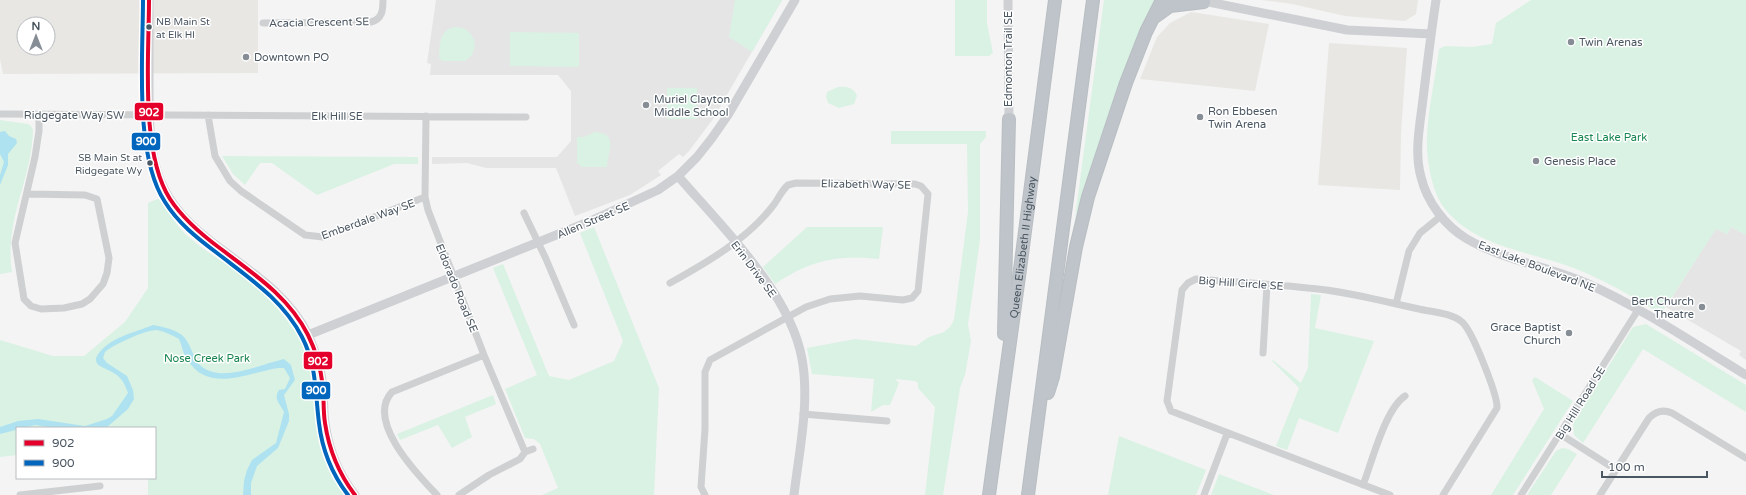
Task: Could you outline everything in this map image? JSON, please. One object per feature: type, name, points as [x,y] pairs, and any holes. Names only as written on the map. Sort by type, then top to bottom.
[{"type":"highway","name":"Queen Elizabeth II Highway","points":[[989,495],[1003,386],[1022,262],[1055,0]]},
{"type":"highway","points":[[1028,495],[1093,0]]},
{"type":"highway","points":[[1039,418],[1053,377],[1076,247],[1088,197],[1113,118],[1146,32],[1162,0]]},
{"type":"highway","points":[[1146,32],[1154,18],[1164,8],[1201,1]]},
{"type":"highway","points":[[1003,386],[1009,119]]},
{"type":"street","points":[[148,0],[150,146],[154,165],[161,184],[175,208],[188,223],[275,292],[290,308],[308,335],[319,362],[329,442],[341,473],[355,495]]},
{"type":"street","name":"Acacia Crescent SE","points":[[263,23],[371,22],[380,17],[383,11],[383,0]]},
{"type":"street","name":"Allen Street SE","points":[[308,335],[538,243],[658,190],[678,176],[697,157],[720,127],[795,0]]},
{"type":"street","name":"Edmonton Trail SE","points":[[1008,0],[1009,119]]},
{"type":"street","name":"East Lake Boulevard NE","points":[[1436,0],[1419,128],[1418,156],[1421,178],[1427,194],[1441,216],[1455,231],[1481,246],[1585,283],[1638,310],[1746,375]]},
{"type":"street","points":[[1201,1],[1347,30],[1431,34]]},
{"type":"street","name":"Ridgegate Way SW","points":[[0,114],[149,115]]},
{"type":"street","points":[[28,194],[85,195],[97,199],[108,258],[107,273],[103,284],[90,299],[82,304],[64,308],[41,309],[27,304],[17,262],[15,243],[19,222],[28,194],[39,131],[39,115]]},
{"type":"street","name":"Elk Hill SE","points":[[149,115],[526,117]]},
{"type":"street","name":"Emberdale Way SE","points":[[208,115],[215,156],[230,181],[241,191],[305,235],[323,237],[425,197]]},
{"type":"street","name":"Eldorado Road SE","points":[[426,116],[425,197],[433,226],[484,355],[525,452]]},
{"type":"street","name":"Erin Drive SE","points":[[678,176],[765,279],[788,317],[795,332],[802,360],[804,386],[803,414],[794,495]]},
{"type":"street","name":"Elizabeth Way SE","points":[[735,242],[772,207],[784,189],[793,183],[915,184],[921,186],[928,194],[918,291],[912,298],[903,300],[860,296],[844,297],[816,304],[788,317]]},
{"type":"street","points":[[524,213],[574,325]]},
{"type":"street","points":[[1396,304],[1409,251],[1420,233],[1441,216]]},
{"type":"street","points":[[670,283],[698,267],[735,242]]},
{"type":"street","name":"Big Hill Circle SE","points":[[1390,495],[1227,434],[1175,414],[1171,411],[1168,404],[1182,290],[1188,283],[1196,280],[1309,288],[1396,304],[1452,317],[1462,322],[1468,331],[1496,398],[1497,408],[1443,495]]},
{"type":"street","points":[[1263,353],[1267,285]]},
{"type":"street","name":"Big Hill Road SE","points":[[1521,495],[1638,310]]},
{"type":"street","points":[[704,495],[701,487],[705,429],[706,372],[708,363],[713,357],[788,317]]},
{"type":"street","points":[[437,495],[404,460],[395,445],[387,422],[385,409],[387,398],[392,392],[484,355]]},
{"type":"street","points":[[1363,485],[1391,411],[1399,400],[1405,396]]},
{"type":"street","points":[[1600,495],[1615,469],[1649,418],[1654,413],[1660,411],[1666,410],[1672,413],[1746,458]]},
{"type":"street","points":[[803,414],[887,421]]},
{"type":"street","points":[[1204,495],[1227,434]]},
{"type":"street","points":[[1560,434],[1615,469]]},
{"type":"street","points":[[459,495],[489,475],[520,459],[525,452],[533,449]]},
{"type":"street","points":[[20,495],[100,486]]},
{"type":"shaded area","points":[[0,0],[258,0],[258,73],[3,74],[0,59]]},
{"type":"shaded area","name":"Muriel Clayton Middle School","points":[[436,0],[782,0],[713,119],[689,151],[683,157],[679,154],[658,171],[661,175],[630,195],[575,216],[556,168],[486,168],[467,163],[432,164],[432,157],[557,157],[571,141],[571,91],[558,75],[430,75],[431,64],[427,63]]},
{"type":"shaded area","points":[[1262,0],[1418,0],[1416,14],[1405,21],[1345,16],[1292,4]]},
{"type":"shaded area","points":[[1191,12],[1269,24],[1255,91],[1140,79],[1157,37],[1170,23]]},
{"type":"shaded area","points":[[1329,43],[1407,48],[1401,133],[1400,190],[1318,185]]},
{"type":"shaded area","points":[[1731,227],[1746,235],[1746,360],[1739,355],[1741,351],[1666,307],[1716,228],[1727,234]]},
{"type":"green space","points":[[735,0],[782,0],[752,52],[729,37]]},
{"type":"green space","points":[[955,0],[987,0],[987,24],[993,53],[989,56],[955,56]]},
{"type":"green space","points":[[1104,0],[1156,0],[1132,53],[1102,135],[1075,218]]},
{"type":"green space","name":"East Lake Park","points":[[1531,0],[1746,0],[1746,235],[1731,227],[1727,234],[1716,229],[1661,314],[1611,285],[1579,270],[1489,241],[1458,222],[1442,205],[1437,194],[1430,171],[1427,153],[1427,139],[1439,49],[1445,46],[1472,47],[1492,44],[1496,23]]},
{"type":"green space","points":[[454,27],[461,27],[471,34],[475,45],[474,51],[471,57],[465,61],[442,61],[439,57],[441,39],[445,32]]},
{"type":"green space","points":[[510,32],[579,33],[579,67],[510,66]]},
{"type":"green space","points":[[838,87],[847,87],[856,93],[857,96],[854,104],[839,108],[828,103],[826,97],[827,92]]},
{"type":"green space","points":[[667,88],[697,88],[697,119],[667,119]]},
{"type":"green space","points":[[0,120],[28,124],[33,130],[28,166],[12,234],[12,272],[0,274]]},
{"type":"green space","points":[[891,131],[986,131],[986,137],[980,144],[980,240],[968,325],[971,341],[965,375],[960,388],[943,495],[925,495],[935,407],[918,388],[918,383],[915,381],[895,379],[899,383],[890,405],[883,405],[871,412],[874,379],[812,374],[807,348],[855,339],[916,346],[929,337],[944,332],[950,327],[954,320],[968,212],[967,144],[891,144]]},
{"type":"green space","points":[[595,132],[603,133],[610,140],[607,167],[582,167],[577,163],[577,137],[584,137]]},
{"type":"green space","points":[[222,156],[418,157],[418,164],[394,164],[317,195],[272,163],[260,163],[245,185],[233,174]]},
{"type":"green space","name":"Nose Creek Park","points":[[160,198],[186,235],[259,287],[272,298],[293,324],[308,353],[314,373],[318,427],[324,452],[330,467],[346,495],[148,495],[148,479],[156,479],[156,427],[16,427],[16,455],[0,457],[0,340],[53,356],[84,356],[125,322],[148,288],[148,203]]},
{"type":"green space","points":[[594,227],[659,388],[654,495],[542,495],[558,488],[540,444],[534,439],[525,438],[505,389],[537,375],[493,268],[503,264],[549,376],[569,380],[614,361],[623,341],[580,233]]},
{"type":"green space","points":[[807,227],[883,227],[879,259],[850,258],[824,261],[800,269],[775,284],[763,267]]},
{"type":"green space","points":[[1311,294],[1321,295],[1315,328],[1374,341],[1338,433],[1299,418],[1287,450],[1276,446],[1299,388],[1272,361],[1273,360],[1301,383],[1308,368]]},
{"type":"green space","points":[[1646,324],[1746,385],[1746,412],[1643,349],[1583,443],[1574,435],[1573,423],[1633,327]]},
{"type":"green space","points":[[1535,377],[1573,401],[1513,495],[1491,495],[1544,409],[1532,380]]},
{"type":"green space","points":[[493,395],[496,404],[465,417],[472,437],[452,448],[438,425],[400,440],[397,434]]},
{"type":"green space","points":[[1119,436],[1206,470],[1196,495],[1108,495]]},
{"type":"green space","points":[[1562,448],[1568,449],[1577,454],[1551,495],[1527,495],[1556,451]]},
{"type":"green space","points":[[1219,474],[1274,495],[1211,495]]},
{"type":"water","points":[[5,131],[9,136],[16,139],[17,143],[8,154],[8,165],[0,185],[0,175],[4,162],[0,154],[0,132]]},
{"type":"water","points":[[153,325],[164,327],[179,333],[190,346],[198,363],[209,371],[218,373],[251,369],[284,359],[291,365],[295,380],[284,395],[289,414],[289,421],[278,448],[257,466],[251,483],[251,495],[243,495],[244,481],[247,470],[252,460],[276,443],[284,412],[277,399],[277,393],[279,390],[285,389],[290,378],[284,368],[278,368],[241,377],[217,379],[206,376],[196,370],[184,355],[179,339],[168,333],[156,330],[129,338],[105,352],[103,358],[107,363],[127,376],[133,390],[134,399],[128,409],[107,427],[48,427],[35,425],[16,427],[16,430],[0,434],[0,427],[18,421],[38,419],[85,426],[112,416],[128,393],[121,379],[114,373],[99,365],[96,361],[96,357],[108,344],[130,333]]},
{"type":"transit line","name":"900","points":[[143,0],[142,105],[148,159],[155,182],[170,210],[188,230],[264,290],[294,324],[307,348],[313,369],[320,433],[325,452],[337,479],[348,495]]},
{"type":"transit line","name":"902","points":[[149,0],[148,103],[154,156],[160,179],[170,199],[187,220],[207,238],[270,287],[300,321],[316,354],[323,387],[324,414],[329,443],[344,479],[355,495]]},
{"type":"place","name":"NB Main St at Elk Hl","points":[[149,27]]},
{"type":"place","name":"Twin Arenas","points":[[1571,42]]},
{"type":"place","name":"Downtown PO","points":[[246,57]]},
{"type":"place","name":"Muriel Clayton Middle School","points":[[646,105]]},
{"type":"place","name":"Ron Ebbesen Twin Arena","points":[[1200,117]]},
{"type":"place","name":"Genesis Place","points":[[1536,161]]},
{"type":"place","name":"SB Main St at Ridgegate Wy","points":[[150,163]]},
{"type":"place","name":"Bert Church Theatre","points":[[1702,307]]},
{"type":"place","name":"Grace Baptist Church","points":[[1569,333]]}]
